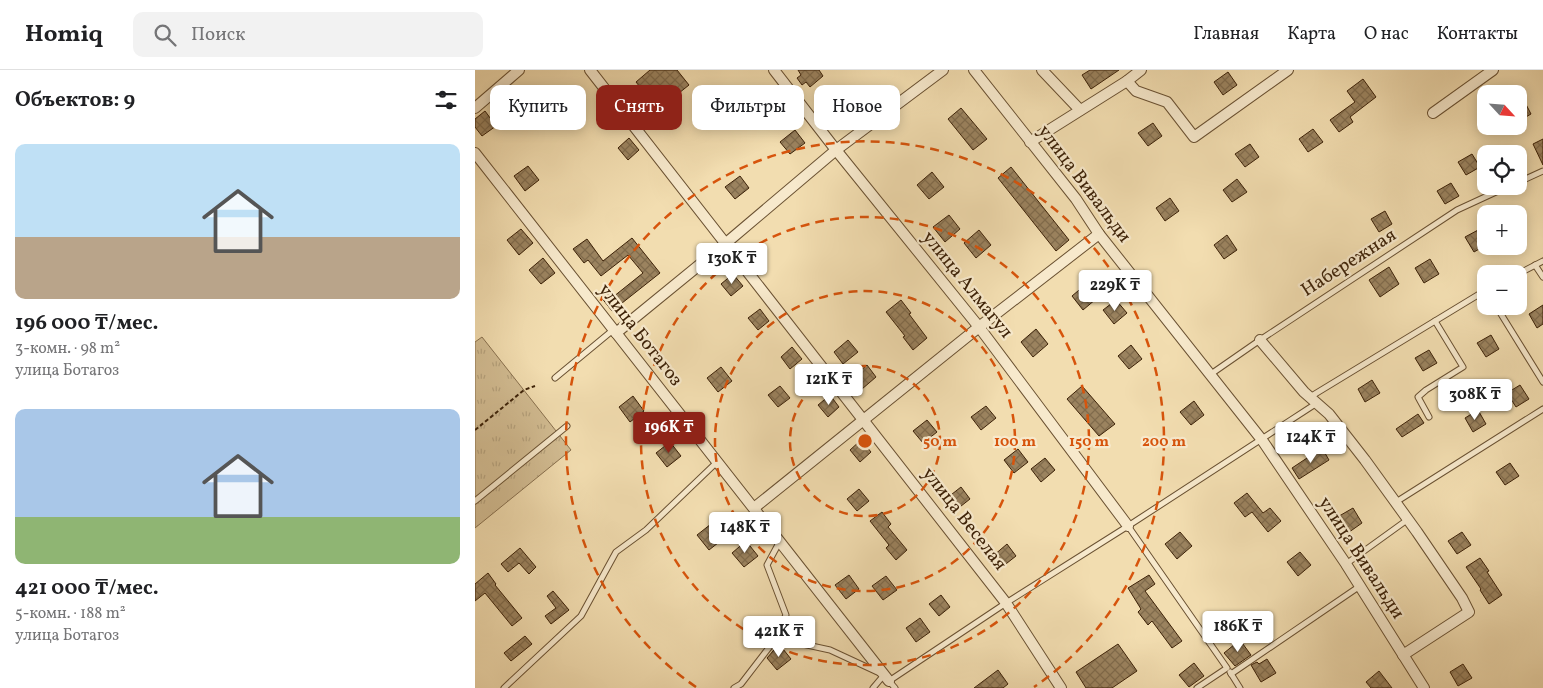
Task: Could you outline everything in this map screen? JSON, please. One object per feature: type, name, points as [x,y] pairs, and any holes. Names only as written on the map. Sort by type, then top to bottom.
[{"type":"street","points":[[475,108],[519,70]]},
{"type":"street","name":"улица Веселая","points":[[591,70],[1006,602],[1061,688]]},
{"type":"street","name":"улица Алмагул","points":[[773,70],[979,327],[1128,526]]},
{"type":"street","points":[[614,332],[725,244],[836,150],[943,70]]},
{"type":"street","name":"улица Вивальди","points":[[974,70],[1076,199],[1099,234],[1262,440],[1346,564],[1424,688]]},
{"type":"street","points":[[1042,70],[1080,110]]},
{"type":"street","points":[[1030,142],[1127,81],[1141,70]]},
{"type":"street","points":[[1127,81],[1136,91],[1167,102],[1194,137],[1288,70]]},
{"type":"street","points":[[1433,113],[1493,70]]},
{"type":"street","name":"улица Ботагоз","points":[[475,153],[889,681]]},
{"type":"street","points":[[754,508],[979,327],[1099,234]]},
{"type":"street","points":[[1259,340],[1313,400],[1329,414],[1365,460],[1462,598],[1469,612],[1403,655]]},
{"type":"lane","points":[[1527,178],[1543,171]]},
{"type":"lane","name":"Набережная","points":[[1211,374],[1259,340],[1457,210],[1490,195]]},
{"type":"lane","points":[[1527,269],[1543,261]]},
{"type":"lane","points":[[1535,265],[1543,277]]},
{"type":"lane","points":[[873,688],[889,681],[1006,602],[1262,440],[1313,400],[1477,295]]},
{"type":"lane","points":[[1502,315],[1543,382]]},
{"type":"lane","points":[[1429,417],[1418,397],[1463,367],[1435,321]]},
{"type":"lane","points":[[555,378],[614,332]]},
{"type":"lane","points":[[1395,502],[1543,409]]},
{"type":"lane","points":[[475,501],[567,426]]},
{"type":"lane","points":[[504,688],[581,616],[616,552],[646,530],[718,462]]},
{"type":"lane","points":[[1346,564],[1407,520]]},
{"type":"lane","points":[[1128,526],[1240,688]]},
{"type":"lane","points":[[734,688],[741,684],[771,645],[786,614],[767,564],[780,541]]},
{"type":"lane","points":[[1231,674],[1360,586]]},
{"type":"lane","points":[[775,638],[831,650],[889,681]]},
{"type":"lane","points":[[1197,688],[1227,668]]},
{"type":"path","points":[[475,430],[524,390],[535,386]]},
{"type":"green space","points":[[482,337],[571,450],[475,528],[475,342]]},
{"type":"building","points":[[650,70],[677,70],[689,85],[682,91],[682,85],[638,85],[636,82]]},
{"type":"building","points":[[798,70],[819,70],[823,76],[810,87],[806,82],[802,85],[797,78],[801,75]]},
{"type":"building","points":[[1090,70],[1119,70],[1091,89],[1082,75]]},
{"type":"building","points":[[1228,72],[1237,85],[1223,95],[1214,82]]},
{"type":"building","points":[[1363,79],[1376,97],[1350,117],[1353,122],[1339,132],[1330,120],[1355,102],[1347,91]]},
{"type":"building","points":[[1527,106],[1531,114],[1527,116]]},
{"type":"building","points":[[961,108],[987,139],[973,150],[948,119]]},
{"type":"building","points":[[485,111],[490,118],[490,130],[482,136],[475,127],[475,119]]},
{"type":"building","points":[[1153,123],[1162,136],[1148,146],[1138,133]]},
{"type":"building","points":[[1313,129],[1323,142],[1308,152],[1299,139]]},
{"type":"building","points":[[795,130],[805,143],[790,154],[780,142]]},
{"type":"building","points":[[629,138],[639,150],[628,160],[618,148]]},
{"type":"building","points":[[1543,139],[1543,165],[1533,144]]},
{"type":"building","points":[[1250,144],[1259,157],[1245,167],[1235,154]]},
{"type":"building","points":[[1472,154],[1477,162],[1477,169],[1466,175],[1458,162]]},
{"type":"building","points":[[528,166],[539,180],[525,191],[514,176]]},
{"type":"building","points":[[1011,167],[1069,240],[1056,251],[998,178]]},
{"type":"building","points":[[932,172],[944,187],[929,199],[917,185]]},
{"type":"building","points":[[740,176],[749,188],[735,199],[725,187]]},
{"type":"building","points":[[1237,179],[1247,192],[1232,202],[1223,190]]},
{"type":"building","points":[[1451,183],[1459,196],[1445,204],[1437,191]]},
{"type":"building","points":[[1170,198],[1179,211],[1165,221],[1156,208]]},
{"type":"building","points":[[1385,211],[1392,224],[1379,232],[1371,219]]},
{"type":"building","points":[[949,215],[960,229],[945,242],[933,227]]},
{"type":"building","points":[[521,229],[533,243],[519,255],[507,240]]},
{"type":"building","points":[[979,230],[991,245],[976,258],[964,243]]},
{"type":"building","points":[[1477,231],[1477,250],[1474,252],[1465,237]]},
{"type":"building","points":[[1227,235],[1237,250],[1224,259],[1214,245]]},
{"type":"building","points":[[632,238],[660,273],[612,311],[601,297],[608,291],[613,297],[643,273],[628,255],[601,276],[588,260],[584,263],[573,249],[587,239],[603,261]]},
{"type":"building","points":[[543,258],[555,273],[541,284],[529,270]]},
{"type":"building","points":[[1430,259],[1439,274],[1424,283],[1415,268]]},
{"type":"building","points":[[1389,267],[1399,284],[1380,297],[1369,280]]},
{"type":"building","points":[[733,274],[743,286],[731,296],[721,284]]},
{"type":"building","points":[[1085,285],[1096,299],[1083,310],[1072,296]]},
{"type":"building","points":[[901,300],[927,338],[913,350],[903,337],[905,336],[886,312]]},
{"type":"building","points":[[1116,300],[1127,313],[1114,324],[1103,310]]},
{"type":"building","points":[[1543,305],[1543,324],[1537,328],[1529,314]]},
{"type":"building","points":[[760,309],[769,321],[758,330],[748,318]]},
{"type":"building","points":[[1036,329],[1048,344],[1033,357],[1021,342]]},
{"type":"building","points":[[1491,335],[1499,349],[1486,357],[1477,343]]},
{"type":"building","points":[[848,340],[858,352],[843,364],[834,352]]},
{"type":"building","points":[[1131,345],[1142,359],[1129,369],[1118,356]]},
{"type":"building","points":[[792,347],[802,359],[790,369],[781,357]]},
{"type":"building","points":[[1429,350],[1437,363],[1423,371],[1415,358]]},
{"type":"building","points":[[867,365],[876,377],[862,389],[853,377]]},
{"type":"building","points":[[721,367],[732,381],[718,392],[707,378]]},
{"type":"building","points":[[1372,380],[1380,393],[1365,402],[1358,389]]},
{"type":"building","points":[[1520,385],[1529,399],[1516,407],[1507,393]]},
{"type":"building","points":[[780,386],[790,398],[778,407],[768,395]]},
{"type":"building","points":[[1082,386],[1115,424],[1099,436],[1067,399]]},
{"type":"building","points":[[830,395],[839,407],[828,417],[818,405]]},
{"type":"building","points":[[633,396],[644,411],[630,422],[619,407]]},
{"type":"building","points":[[1194,401],[1204,415],[1191,425],[1180,412]]},
{"type":"building","points":[[986,406],[996,418],[981,430],[971,417]]},
{"type":"building","points":[[1478,410],[1486,424],[1473,432],[1465,418]]},
{"type":"building","points":[[1418,414],[1424,423],[1402,437],[1396,429]]},
{"type":"building","points":[[927,420],[937,432],[923,443],[913,431]]},
{"type":"building","points":[[861,440],[871,452],[860,462],[850,450]]},
{"type":"building","points":[[670,442],[681,456],[667,467],[656,453]]},
{"type":"building","points":[[1322,448],[1329,460],[1299,479],[1292,468]]},
{"type":"building","points":[[1018,449],[1028,462],[1014,473],[1004,460]]},
{"type":"building","points":[[1045,458],[1055,470],[1041,482],[1031,469]]},
{"type":"building","points":[[1510,463],[1519,476],[1505,485],[1496,472]]},
{"type":"building","points":[[961,487],[970,499],[956,510],[947,498]]},
{"type":"building","points":[[859,489],[869,501],[857,511],[847,499]]},
{"type":"building","points":[[1247,493],[1263,513],[1270,508],[1281,521],[1268,532],[1252,512],[1245,517],[1234,503]]},
{"type":"building","points":[[1353,508],[1362,523],[1345,535],[1334,519]]},
{"type":"building","points":[[882,512],[891,524],[888,527],[907,550],[896,560],[886,548],[889,545],[870,521]]},
{"type":"building","points":[[711,524],[723,539],[709,550],[697,535]]},
{"type":"building","points":[[1180,532],[1192,546],[1177,559],[1165,544]]},
{"type":"building","points":[[1462,532],[1471,545],[1457,554],[1448,541]]},
{"type":"building","points":[[746,541],[758,556],[744,567],[732,553]]},
{"type":"building","points":[[1007,544],[1016,556],[1002,567],[993,556]]},
{"type":"building","points":[[520,548],[536,567],[529,574],[519,563],[508,572],[501,564]]},
{"type":"building","points":[[1300,552],[1311,565],[1298,576],[1287,562]]},
{"type":"building","points":[[1480,558],[1502,595],[1489,604],[1466,567]]},
{"type":"building","points":[[488,573],[495,585],[522,618],[512,626],[485,593],[475,601],[475,584]]},
{"type":"building","points":[[849,575],[859,589],[846,599],[835,585]]},
{"type":"building","points":[[1149,575],[1155,584],[1145,591],[1182,641],[1172,648],[1152,621],[1148,625],[1138,612],[1141,609],[1128,588]]},
{"type":"building","points":[[886,576],[897,590],[883,600],[872,586]]},
{"type":"building","points":[[553,591],[569,610],[551,624],[545,616],[556,608],[547,596]]},
{"type":"building","points":[[941,595],[950,607],[939,616],[929,604]]},
{"type":"building","points":[[920,618],[930,632],[916,642],[906,628]]},
{"type":"building","points":[[525,636],[532,644],[511,661],[504,653]]},
{"type":"building","points":[[1240,640],[1251,655],[1235,666],[1224,653]]},
{"type":"building","points":[[779,644],[791,659],[777,670],[767,658]]},
{"type":"building","points":[[1118,644],[1137,671],[1112,688],[1086,688],[1076,672]]},
{"type":"building","points":[[1267,659],[1276,673],[1261,682],[1251,665],[1257,662],[1259,664]]},
{"type":"building","points":[[1194,663],[1204,676],[1189,687],[1179,675]]},
{"type":"building","points":[[1463,664],[1472,678],[1458,686],[1450,672]]},
{"type":"building","points":[[998,670],[1008,684],[1003,688],[974,688]]},
{"type":"building","points":[[1379,671],[1392,688],[1371,688],[1366,682]]}]
